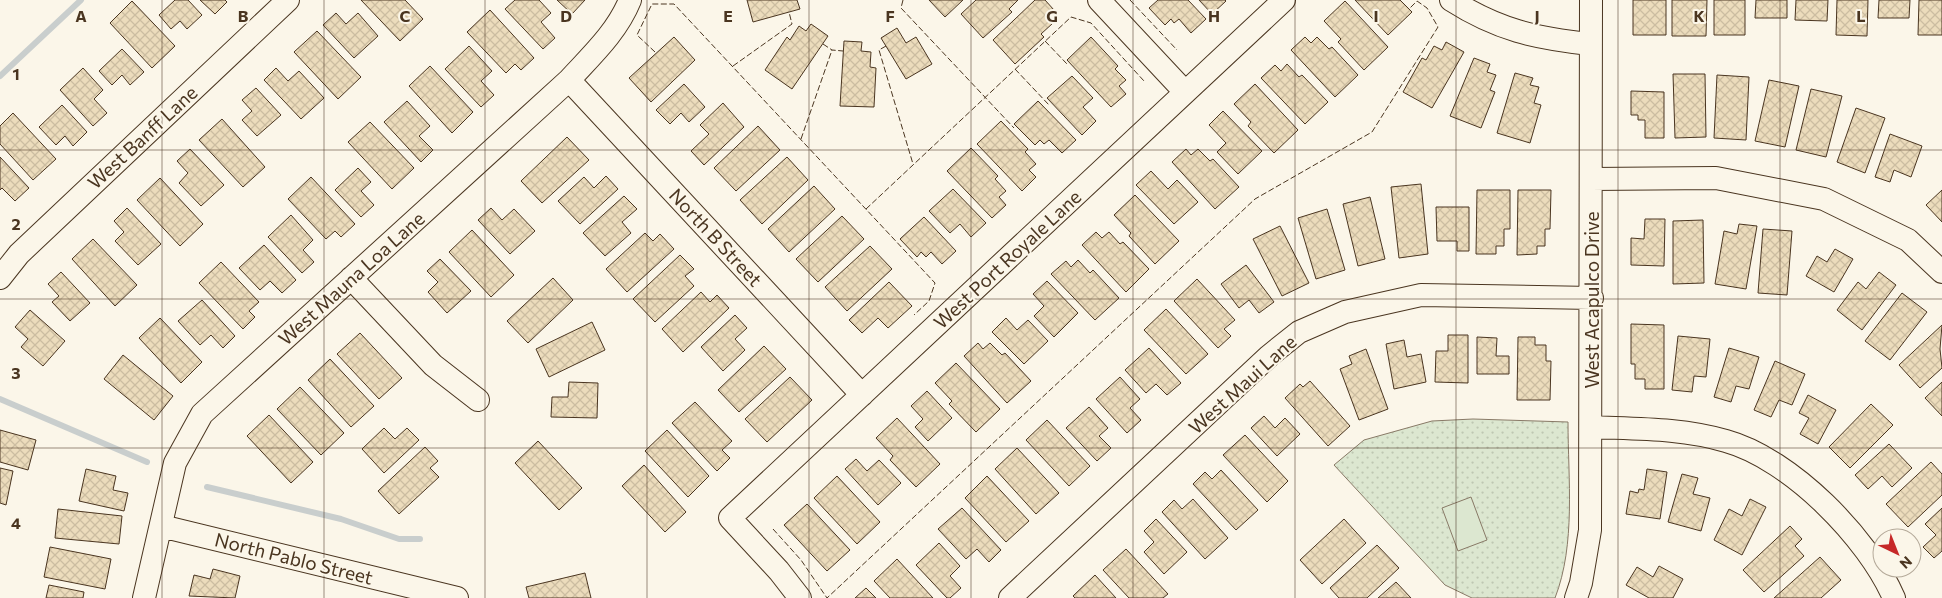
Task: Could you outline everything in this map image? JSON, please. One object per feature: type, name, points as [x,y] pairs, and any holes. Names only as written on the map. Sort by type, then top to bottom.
[{"type":"street","name":"West Banff Lane","points":[[0,278],[19,254],[288,0]]},
{"type":"street","name":"West Mauna Loa Lane","points":[[144,598],[175,462],[202,414],[569,80],[610,36],[624,14],[630,0]]},
{"type":"street","points":[[1099,0],[1185,92]]},
{"type":"street","name":"West Port Royale Lane","points":[[800,598],[779,571],[730,518],[1284,0]]},
{"type":"street","points":[[1451,0],[1483,18],[1524,34],[1590,44]]},
{"type":"street","name":"West Acapulco Drive","points":[[1576,598],[1590,530],[1592,298],[1591,0]]},
{"type":"street","name":"North B Street","points":[[569,80],[862,395]]},
{"type":"street","points":[[1591,180],[1716,178],[1824,199],[1908,240],[1942,272]]},
{"type":"street","points":[[351,278],[433,365],[478,400]]},
{"type":"street","name":"West Maui Lane","points":[[1010,598],[1269,356],[1299,332],[1345,312],[1421,295],[1592,298]]},
{"type":"street","points":[[1591,428],[1661,430],[1696,434],[1728,441],[1756,454],[1780,468],[1813,494],[1841,522],[1866,549],[1885,578],[1894,598]]},
{"type":"street","name":"North Pablo Street","points":[[161,526],[456,598]]},
{"type":"green space","points":[[1473,419],[1568,422],[1568,534],[1562,577],[1555,598],[1472,598],[1445,585],[1334,465],[1364,440],[1432,421]]},
{"type":"green space","points":[[1471,497],[1487,540],[1458,551],[1442,508]]},
{"type":"building","points":[[175,0],[188,0],[202,15],[187,29],[180,21],[171,29],[159,15]]},
{"type":"building","points":[[200,0],[225,0],[227,2],[215,14]]},
{"type":"building","points":[[361,0],[405,0],[423,19],[400,41]]},
{"type":"building","points":[[515,0],[539,0],[551,13],[541,22],[555,38],[543,49],[505,9]]},
{"type":"building","points":[[557,0],[585,0],[572,14]]},
{"type":"building","points":[[747,0],[797,0],[800,9],[753,22]]},
{"type":"building","points":[[929,0],[963,0],[945,17]]},
{"type":"building","points":[[976,0],[1018,0],[1009,9],[1012,12],[983,38],[961,14]]},
{"type":"building","points":[[1035,0],[1045,0],[1054,10],[1046,16],[1053,23],[1041,34],[1044,37],[1015,64],[993,40]]},
{"type":"building","points":[[1158,0],[1188,0],[1206,19],[1191,33],[1179,19],[1174,23],[1171,19],[1165,25],[1149,8]]},
{"type":"building","points":[[1199,0],[1225,0],[1226,1],[1212,14]]},
{"type":"building","points":[[1355,0],[1400,0],[1412,12],[1388,35]]},
{"type":"building","points":[[1633,0],[1666,0],[1666,35],[1633,35]]},
{"type":"building","points":[[1672,0],[1707,0],[1706,36],[1672,36]]},
{"type":"building","points":[[1714,0],[1745,0],[1745,35],[1714,35]]},
{"type":"building","points":[[1756,0],[1787,0],[1787,18],[1755,18]]},
{"type":"building","points":[[1796,0],[1828,0],[1827,21],[1795,20]]},
{"type":"building","points":[[1837,0],[1868,0],[1867,36],[1836,35]]},
{"type":"building","points":[[1879,0],[1910,0],[1909,18],[1878,18]]},
{"type":"building","points":[[1919,0],[1942,0],[1942,35],[1918,35]]},
{"type":"building","points":[[132,1],[175,46],[152,68],[110,23]]},
{"type":"building","points":[[1345,1],[1388,47],[1364,70],[1338,42],[1341,39],[1324,21]]},
{"type":"building","points":[[490,10],[534,58],[521,70],[515,64],[506,73],[467,32]]},
{"type":"building","points":[[336,13],[346,24],[358,13],[378,36],[354,58],[323,25]]},
{"type":"building","points":[[811,24],[828,36],[792,89],[765,70],[787,37],[790,40],[799,26],[806,31]]},
{"type":"building","points":[[897,28],[906,43],[916,37],[932,64],[906,79],[881,38]]},
{"type":"building","points":[[317,31],[361,77],[338,99],[294,52]]},
{"type":"building","points":[[674,37],[695,60],[651,102],[629,78]]},
{"type":"building","points":[[1091,37],[1118,66],[1115,69],[1126,80],[1119,86],[1126,94],[1111,107],[1067,60]]},
{"type":"building","points":[[1305,37],[1311,43],[1317,37],[1329,49],[1332,47],[1358,75],[1335,97],[1291,50]]},
{"type":"building","points":[[844,41],[862,42],[861,51],[871,52],[870,67],[876,68],[874,107],[840,106]]},
{"type":"building","points":[[1446,42],[1464,52],[1432,108],[1403,92],[1422,58],[1426,60],[1434,46],[1442,50]]},
{"type":"building","points":[[469,46],[492,71],[481,81],[494,95],[481,107],[445,69]]},
{"type":"building","points":[[122,49],[144,72],[130,85],[122,75],[112,85],[99,71]]},
{"type":"building","points":[[1474,58],[1490,64],[1487,72],[1496,75],[1490,90],[1495,92],[1481,128],[1450,116]]},
{"type":"building","points":[[1287,64],[1299,77],[1302,75],[1328,102],[1305,124],[1261,78],[1275,65],[1281,71]]},
{"type":"building","points":[[430,66],[473,112],[452,133],[409,86]]},
{"type":"building","points":[[83,68],[103,90],[94,99],[107,113],[93,126],[60,90]]},
{"type":"building","points":[[276,68],[288,81],[299,71],[324,98],[301,119],[264,80]]},
{"type":"building","points":[[1515,73],[1533,78],[1530,85],[1539,87],[1534,103],[1541,105],[1530,143],[1497,133]]},
{"type":"building","points":[[1673,74],[1705,74],[1706,137],[1675,138]]},
{"type":"building","points":[[1717,75],[1749,77],[1746,140],[1714,138]]},
{"type":"building","points":[[1072,76],[1093,98],[1083,107],[1096,121],[1082,135],[1047,98]]},
{"type":"building","points":[[1769,80],[1799,86],[1785,147],[1755,141]]},
{"type":"building","points":[[684,84],[705,107],[689,122],[681,113],[670,124],[656,110]]},
{"type":"building","points":[[1255,84],[1298,130],[1274,153],[1248,126],[1251,122],[1234,104]]},
{"type":"building","points":[[256,88],[281,115],[257,136],[242,120],[252,111],[242,100]]},
{"type":"building","points":[[1811,89],[1842,96],[1826,157],[1796,150]]},
{"type":"building","points":[[1631,91],[1664,92],[1664,138],[1645,138],[1645,120],[1638,120],[1638,115],[1631,115]]},
{"type":"building","points":[[407,101],[430,126],[419,136],[433,150],[421,162],[384,122]]},
{"type":"building","points":[[1038,101],[1076,140],[1062,153],[1049,140],[1044,144],[1040,140],[1035,145],[1014,124]]},
{"type":"building","points":[[723,103],[744,127],[704,165],[691,151],[709,134],[700,125]]},
{"type":"building","points":[[62,105],[87,132],[73,146],[65,136],[56,145],[39,127]]},
{"type":"building","points":[[1856,108],[1885,118],[1865,173],[1837,162]]},
{"type":"building","points":[[1223,111],[1262,151],[1238,174],[1217,152],[1226,143],[1209,125]]},
{"type":"building","points":[[13,113],[56,159],[33,180],[0,144],[0,126]]},
{"type":"building","points":[[222,119],[265,167],[243,187],[199,140]]},
{"type":"building","points":[[1001,121],[1028,149],[1025,152],[1036,164],[1029,170],[1036,177],[1022,191],[977,144]]},
{"type":"building","points":[[370,122],[414,168],[392,189],[348,142]]},
{"type":"building","points":[[758,126],[780,150],[736,191],[714,168]]},
{"type":"building","points":[[1890,134],[1922,146],[1911,177],[1894,170],[1890,182],[1875,177]]},
{"type":"building","points":[[567,137],[589,160],[542,203],[521,181]]},
{"type":"building","points":[[971,148],[998,176],[995,179],[1006,191],[999,197],[1006,205],[992,218],[947,171]]},
{"type":"building","points":[[190,149],[224,185],[201,206],[179,183],[188,173],[177,161]]},
{"type":"building","points":[[1186,149],[1191,155],[1198,149],[1210,161],[1213,159],[1239,187],[1215,209],[1172,162]]},
{"type":"building","points":[[0,157],[29,188],[15,201],[2,188],[0,190]]},
{"type":"building","points":[[787,157],[808,180],[762,224],[740,200]]},
{"type":"building","points":[[358,168],[371,182],[361,191],[374,205],[361,217],[335,190]]},
{"type":"building","points":[[1151,171],[1168,189],[1177,180],[1198,202],[1174,224],[1136,185]]},
{"type":"building","points":[[606,176],[618,189],[580,224],[558,201],[584,177],[594,188]]},
{"type":"building","points":[[311,177],[355,224],[341,237],[335,231],[326,239],[288,199]]},
{"type":"building","points":[[160,178],[203,224],[180,246],[137,200]]},
{"type":"building","points":[[1421,184],[1428,254],[1399,258],[1391,187]]},
{"type":"building","points":[[814,186],[835,209],[789,252],[768,229]]},
{"type":"building","points":[[953,189],[986,223],[971,237],[960,224],[950,233],[929,211]]},
{"type":"building","points":[[1477,190],[1510,190],[1510,229],[1504,229],[1504,246],[1496,246],[1496,254],[1476,254]]},
{"type":"building","points":[[1518,190],[1551,190],[1550,229],[1545,229],[1545,246],[1537,246],[1537,254],[1517,255]]},
{"type":"building","points":[[1942,190],[1942,222],[1926,205]]},
{"type":"building","points":[[1135,195],[1179,241],[1155,264],[1129,236],[1131,233],[1114,215]]},
{"type":"building","points":[[624,196],[637,209],[622,222],[631,233],[605,256],[583,233]]},
{"type":"building","points":[[1370,197],[1385,259],[1358,266],[1343,204]]},
{"type":"building","points":[[1436,207],[1469,207],[1469,251],[1457,251],[1457,241],[1437,241]]},
{"type":"building","points":[[127,208],[161,244],[138,265],[115,241],[124,232],[114,221]]},
{"type":"building","points":[[491,208],[502,220],[514,209],[535,231],[510,254],[478,220]]},
{"type":"building","points":[[1327,209],[1345,270],[1316,279],[1298,218]]},
{"type":"building","points":[[291,215],[313,240],[303,250],[314,262],[302,273],[268,237]]},
{"type":"building","points":[[842,216],[864,239],[818,282],[796,259]]},
{"type":"building","points":[[924,217],[956,251],[942,264],[931,252],[926,257],[921,252],[917,257],[900,239]]},
{"type":"building","points":[[1645,219],[1665,219],[1664,266],[1631,265],[1631,238],[1644,239]]},
{"type":"building","points":[[1703,220],[1704,283],[1673,284],[1673,221]]},
{"type":"building","points":[[1739,224],[1757,226],[1746,289],[1715,284],[1724,231],[1737,234]]},
{"type":"building","points":[[1280,226],[1309,283],[1282,296],[1253,239]]},
{"type":"building","points":[[1763,229],[1792,231],[1787,295],[1758,293]]},
{"type":"building","points":[[472,230],[514,275],[491,297],[449,252]]},
{"type":"building","points":[[1096,232],[1102,238],[1109,232],[1120,244],[1123,242],[1149,269],[1126,292],[1082,245]]},
{"type":"building","points":[[645,233],[653,241],[660,234],[674,249],[627,292],[606,269]]},
{"type":"building","points":[[93,239],[137,285],[115,306],[72,259]]},
{"type":"building","points":[[264,245],[296,280],[282,293],[270,281],[260,290],[239,268]]},
{"type":"building","points":[[870,246],[892,269],[847,311],[825,287]]},
{"type":"building","points":[[1835,249],[1853,259],[1834,292],[1806,276],[1817,256],[1827,262]]},
{"type":"building","points":[[680,255],[694,269],[685,276],[694,286],[655,322],[633,299]]},
{"type":"building","points":[[440,259],[471,291],[447,313],[428,292],[438,282],[427,271]]},
{"type":"building","points":[[1078,260],[1090,273],[1093,270],[1119,298],[1095,320],[1051,274],[1066,261],[1071,267]]},
{"type":"building","points":[[221,262],[259,302],[249,311],[255,317],[243,329],[199,283]]},
{"type":"building","points":[[1246,265],[1274,302],[1259,313],[1249,300],[1239,308],[1221,284]]},
{"type":"building","points":[[61,272],[90,303],[70,321],[52,302],[59,296],[48,284]]},
{"type":"building","points":[[1879,272],[1896,285],[1862,330],[1837,310],[1858,282],[1866,289]]},
{"type":"building","points":[[553,278],[573,300],[528,343],[507,321]]},
{"type":"building","points":[[1197,279],[1235,320],[1224,329],[1231,336],[1218,348],[1174,301]]},
{"type":"building","points":[[1047,281],[1078,313],[1054,337],[1034,316],[1044,306],[1033,294]]},
{"type":"building","points":[[889,282],[912,306],[888,328],[878,318],[862,333],[849,320]]},
{"type":"building","points":[[701,292],[710,302],[717,295],[729,308],[683,352],[662,329]]},
{"type":"building","points":[[1902,293],[1927,312],[1890,360],[1865,341]]},
{"type":"building","points":[[202,300],[235,336],[223,348],[211,335],[200,345],[178,321]]},
{"type":"building","points":[[1166,309],[1208,354],[1186,374],[1144,330]]},
{"type":"building","points":[[30,310],[65,341],[43,366],[21,347],[28,339],[15,327]]},
{"type":"building","points":[[735,315],[747,328],[735,339],[745,350],[723,371],[701,347]]},
{"type":"building","points":[[160,318],[202,362],[181,383],[139,338]]},
{"type":"building","points":[[1006,318],[1017,330],[1028,320],[1048,341],[1024,364],[992,332]]},
{"type":"building","points":[[592,322],[605,350],[549,377],[536,349]]},
{"type":"building","points":[[1631,324],[1664,325],[1664,389],[1645,389],[1645,379],[1635,379],[1635,364],[1631,364]]},
{"type":"building","points":[[1942,325],[1940,349],[1942,368],[1920,388],[1899,365]]},
{"type":"building","points":[[360,333],[402,378],[379,399],[337,354]]},
{"type":"building","points":[[1448,335],[1468,335],[1468,383],[1435,382],[1436,351],[1448,351]]},
{"type":"building","points":[[1678,336],[1710,339],[1706,377],[1694,376],[1692,392],[1672,390]]},
{"type":"building","points":[[1477,337],[1497,338],[1496,356],[1509,356],[1509,374],[1477,374]]},
{"type":"building","points":[[1518,337],[1535,337],[1535,345],[1546,345],[1546,361],[1551,361],[1550,400],[1517,400]]},
{"type":"building","points":[[1404,340],[1407,357],[1421,354],[1426,382],[1394,389],[1386,344]]},
{"type":"building","points":[[978,343],[983,349],[990,343],[1002,355],[1005,353],[1031,381],[1007,403],[964,356]]},
{"type":"building","points":[[764,346],[786,369],[739,412],[718,390]]},
{"type":"building","points":[[1149,348],[1181,383],[1167,395],[1156,384],[1146,393],[1125,370]]},
{"type":"building","points":[[1729,348],[1759,357],[1749,389],[1736,386],[1731,402],[1714,397]]},
{"type":"building","points":[[1366,349],[1388,409],[1359,420],[1340,369],[1352,364],[1349,356]]},
{"type":"building","points":[[123,355],[173,396],[154,420],[104,379]]},
{"type":"building","points":[[330,359],[374,406],[351,427],[308,380]]},
{"type":"building","points":[[1775,361],[1805,374],[1792,405],[1779,400],[1771,417],[1754,410]]},
{"type":"building","points":[[956,363],[1000,409],[976,432],[949,404],[952,401],[935,383]]},
{"type":"building","points":[[790,377],[812,400],[767,442],[745,419]]},
{"type":"building","points":[[1120,377],[1140,399],[1130,408],[1141,420],[1127,433],[1096,399]]},
{"type":"building","points":[[1310,381],[1350,426],[1328,446],[1285,398],[1300,384],[1303,387]]},
{"type":"building","points":[[569,382],[598,383],[597,418],[551,417],[552,397],[568,397]]},
{"type":"building","points":[[1942,382],[1942,416],[1925,398]]},
{"type":"building","points":[[300,387],[344,433],[321,455],[277,409]]},
{"type":"building","points":[[927,391],[952,418],[928,441],[915,427],[923,419],[911,406]]},
{"type":"building","points":[[1808,395],[1836,410],[1818,444],[1800,434],[1809,418],[1799,413]]},
{"type":"building","points":[[695,402],[732,441],[722,450],[730,458],[717,471],[672,423]]},
{"type":"building","points":[[1871,404],[1893,425],[1850,468],[1829,447]]},
{"type":"building","points":[[1089,407],[1108,428],[1099,436],[1111,448],[1097,461],[1066,428]]},
{"type":"building","points":[[269,415],[313,462],[291,483],[247,436]]},
{"type":"building","points":[[1264,416],[1275,428],[1285,418],[1300,434],[1277,456],[1251,428]]},
{"type":"building","points":[[897,418],[940,464],[916,487],[890,460],[893,456],[876,438]]},
{"type":"building","points":[[1047,420],[1090,466],[1069,486],[1026,440]]},
{"type":"building","points":[[384,428],[395,439],[407,428],[419,440],[384,473],[362,449]]},
{"type":"building","points":[[0,430],[36,440],[28,470],[0,462]]},
{"type":"building","points":[[667,430],[709,476],[688,497],[645,451]]},
{"type":"building","points":[[1245,435],[1288,481],[1267,502],[1223,455]]},
{"type":"building","points":[[538,441],[582,488],[559,510],[515,463]]},
{"type":"building","points":[[1889,444],[1912,468],[1892,487],[1882,476],[1868,489],[1855,475]]},
{"type":"building","points":[[425,447],[438,461],[430,468],[439,477],[399,514],[378,491]]},
{"type":"building","points":[[1017,448],[1059,493],[1036,514],[995,469]]},
{"type":"building","points":[[856,459],[867,471],[879,460],[901,483],[878,505],[845,469]]},
{"type":"building","points":[[1931,462],[1942,474],[1942,495],[1908,527],[1886,504]]},
{"type":"building","points":[[644,465],[686,512],[665,532],[622,486]]},
{"type":"building","points":[[0,468],[13,471],[6,505],[0,503]]},
{"type":"building","points":[[86,469],[116,476],[113,490],[128,493],[124,511],[79,501]]},
{"type":"building","points":[[1647,469],[1667,472],[1660,519],[1626,514],[1630,491],[1638,493],[1639,489],[1644,490]]},
{"type":"building","points":[[1221,470],[1258,510],[1236,530],[1193,484],[1205,472],[1212,479]]},
{"type":"building","points":[[1682,474],[1698,478],[1693,494],[1710,498],[1701,531],[1668,522]]},
{"type":"building","points":[[837,476],[880,522],[857,544],[814,498]]},
{"type":"building","points":[[987,476],[1029,521],[1006,542],[965,498]]},
{"type":"building","points":[[1193,499],[1228,538],[1205,559],[1162,512],[1174,500],[1182,509]]},
{"type":"building","points":[[1750,499],[1766,507],[1742,555],[1714,540],[1729,509],[1742,516]]},
{"type":"building","points":[[807,504],[850,550],[827,571],[784,525]]},
{"type":"building","points":[[962,508],[1001,550],[989,562],[977,549],[966,559],[938,529]]},
{"type":"building","points":[[1942,508],[1942,551],[1934,558],[1923,547],[1936,535],[1925,524]]},
{"type":"building","points":[[58,509],[122,516],[119,544],[55,538]]},
{"type":"building","points":[[1156,519],[1187,552],[1164,574],[1144,552],[1154,542],[1144,531]]},
{"type":"building","points":[[1344,519],[1366,543],[1322,584],[1300,560]]},
{"type":"building","points":[[1790,526],[1802,539],[1795,546],[1804,556],[1764,592],[1743,570]]},
{"type":"building","points":[[939,543],[960,566],[950,576],[961,588],[950,598],[947,598],[916,565]]},
{"type":"building","points":[[1377,545],[1399,568],[1367,598],[1339,598],[1330,588]]},
{"type":"building","points":[[50,547],[111,559],[105,589],[44,577]]},
{"type":"building","points":[[1126,549],[1168,594],[1163,598],[1129,598],[1103,570]]},
{"type":"building","points":[[1820,557],[1841,580],[1821,598],[1774,598]]},
{"type":"building","points":[[897,559],[933,598],[890,598],[874,581]]},
{"type":"building","points":[[1659,566],[1683,579],[1673,598],[1649,598],[1626,585],[1637,567],[1653,577]]},
{"type":"building","points":[[213,569],[240,576],[235,598],[189,596],[194,575],[210,579]]},
{"type":"building","points":[[585,573],[591,598],[529,598],[526,587]]},
{"type":"building","points":[[1095,575],[1116,598],[1075,598],[1073,596]]},
{"type":"building","points":[[1396,582],[1411,598],[1378,598]]},
{"type":"building","points":[[49,585],[84,592],[83,598],[46,598]]},
{"type":"building","points":[[866,588],[876,598],[855,598]]},
{"type":"waterway","points":[[0,76],[81,0]]},
{"type":"waterway","points":[[0,399],[147,462]]},
{"type":"waterway","points":[[207,487],[341,519],[399,539],[420,539]]},
{"type":"fence","points":[[903,0],[901,8],[1014,128]]},
{"type":"fence","points":[[1130,0],[1177,50]]},
{"type":"fence","points":[[773,529],[801,560],[827,598],[1255,199],[1372,132],[1438,27],[1427,8],[1417,1],[1409,9]]},
{"type":"fence","points":[[655,52],[637,35],[652,4],[674,4],[935,283],[929,301],[914,315]]},
{"type":"fence","points":[[733,66],[792,24],[789,12]]},
{"type":"fence","points":[[866,209],[1071,17],[1091,23],[1144,81]]},
{"type":"fence","points":[[1045,41],[1067,64]]},
{"type":"fence","points":[[823,44],[832,50],[843,51]]},
{"type":"fence","points":[[886,46],[879,50],[913,164]]},
{"type":"fence","points":[[801,139],[832,50]]},
{"type":"fence","points":[[1015,69],[1049,105]]}]
